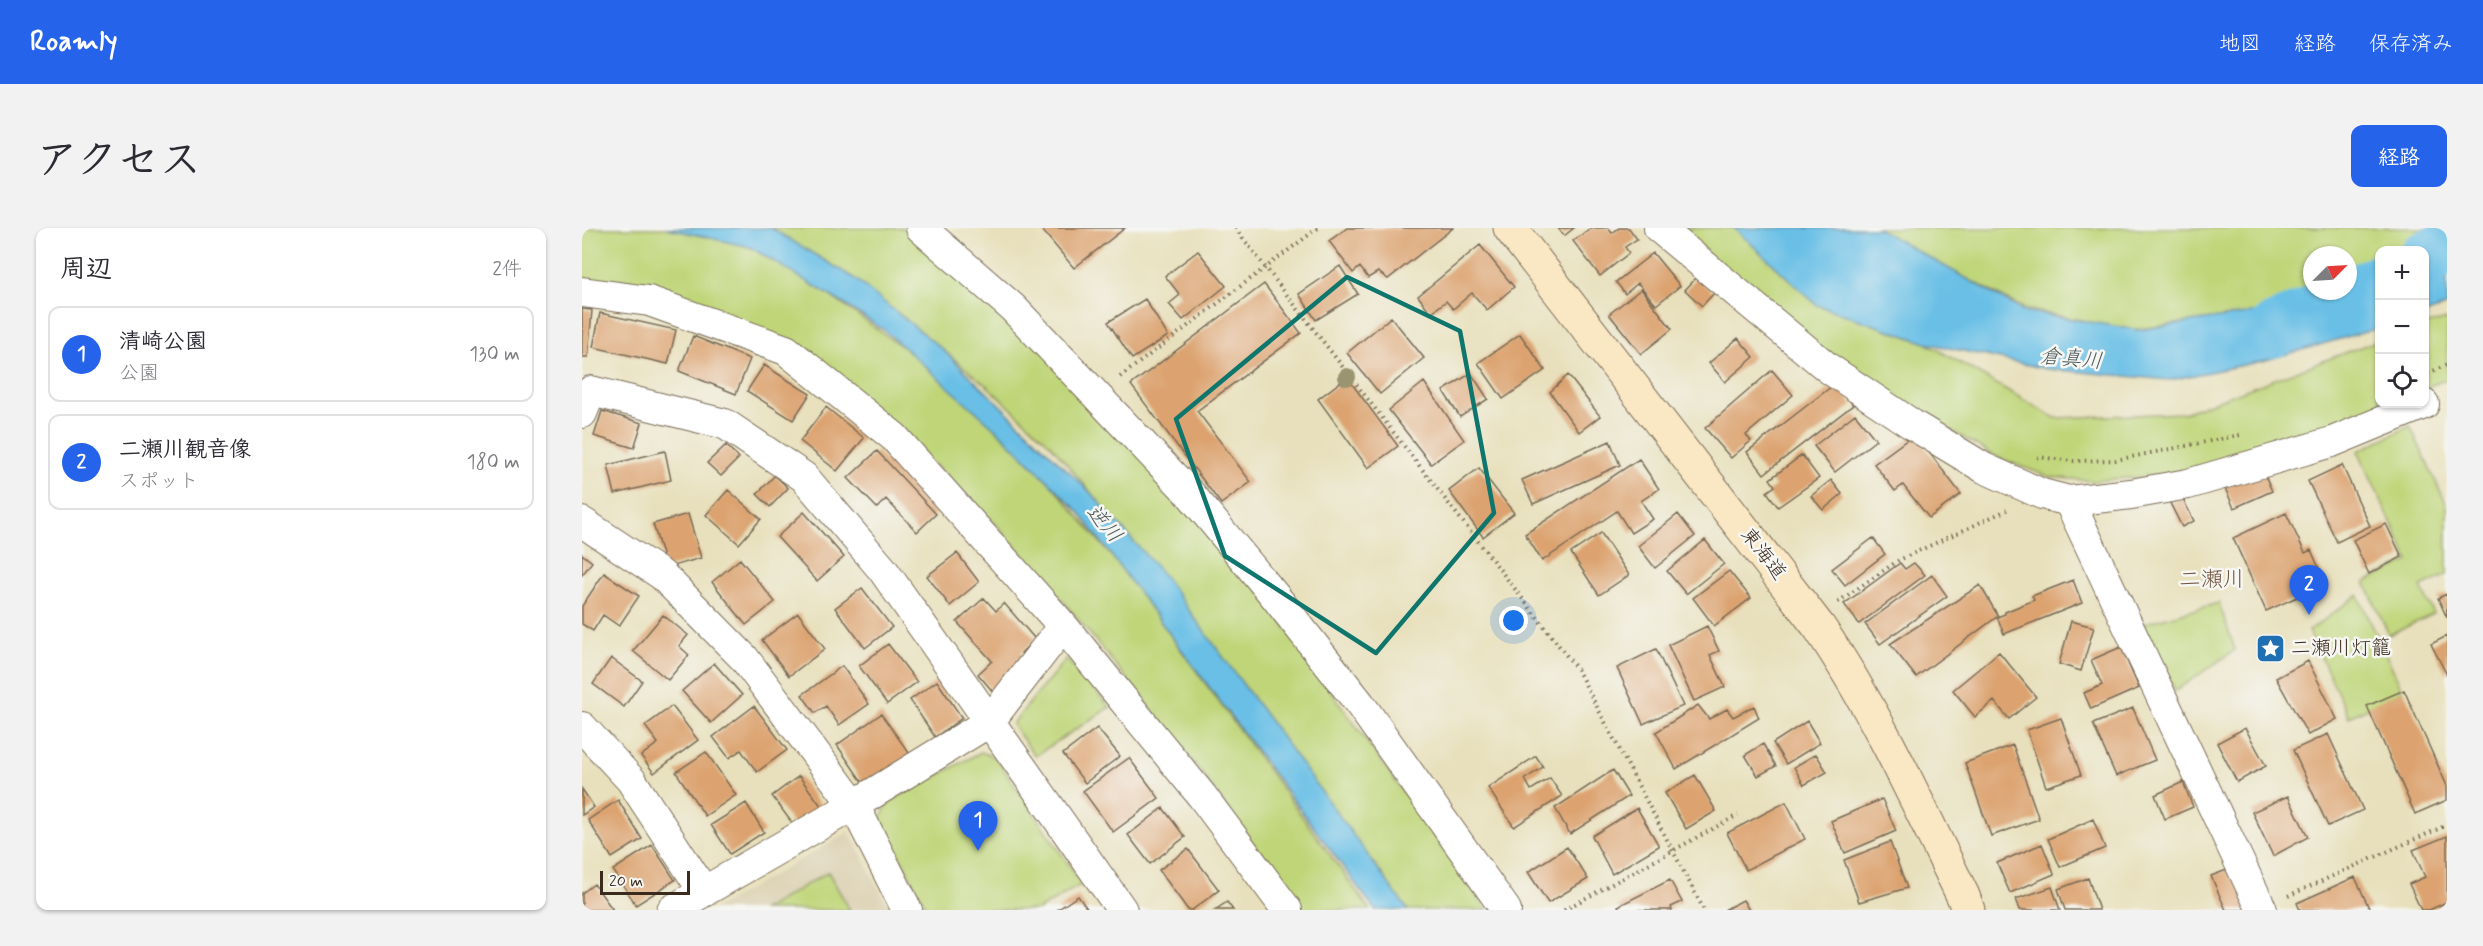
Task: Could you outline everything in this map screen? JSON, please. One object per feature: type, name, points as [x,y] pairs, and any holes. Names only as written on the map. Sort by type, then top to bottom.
[{"type":"main road","name":"東海道","points":[[1510,228],[1819,627],[1851,674],[1885,736],[1968,910]]},
{"type":"street","points":[[921,228],[1013,308],[1192,496],[1275,595],[1360,704],[1506,910]]},
{"type":"street","points":[[1659,228],[1828,368],[1913,425],[1984,468],[2056,497],[2131,494],[2188,484],[2332,442],[2412,408]]},
{"type":"street","points":[[582,292],[649,301],[786,350],[894,436],[1063,626],[1202,796],[1287,910]]},
{"type":"street","points":[[582,414],[591,391],[725,424],[804,477],[884,570],[1122,910]]},
{"type":"street","points":[[2429,401],[2447,394]]},
{"type":"street","points":[[2056,497],[2261,909]]},
{"type":"street","points":[[582,522],[662,575],[744,658],[854,805],[907,910]]},
{"type":"street","points":[[672,910],[854,805],[989,722],[1063,626]]},
{"type":"street","points":[[582,727],[631,780],[704,892]]},
{"type":"path","points":[[1235,228],[1577,669],[1704,910]]},
{"type":"path","points":[[1113,382],[1318,228]]},
{"type":"path","points":[[2429,373],[2447,365]]},
{"type":"path","points":[[2028,455],[2074,461],[2115,459],[2250,433]]},
{"type":"path","points":[[1830,608],[1899,560],[2056,497]]},
{"type":"path","points":[[1564,910],[1738,815]]},
{"type":"path","points":[[2261,909],[2447,825]]},
{"type":"highlighted area","points":[[1347,277],[1460,331],[1494,513],[1376,653],[1225,556],[1176,419]]},
{"type":"shaded area","points":[[849,832],[890,910],[713,910]]},
{"type":"green space","points":[[582,228],[671,228],[750,247],[823,291],[938,372],[1052,485],[1120,566],[1370,910],[1302,910],[1181,745],[1064,602],[995,523],[898,429],[822,365],[582,290]]},
{"type":"green space","points":[[759,228],[921,228],[1192,496],[1487,910],[1406,910],[1094,496],[1050,444],[987,386],[897,312]]},
{"type":"green space","points":[[1676,228],[1735,228],[1817,305],[1926,343],[2055,418],[2184,413],[2375,341],[2375,408],[2378,408],[2246,460],[2161,475],[2092,481],[2050,477],[1999,458],[1883,392],[1792,327]]},
{"type":"green space","points":[[1877,228],[2447,228],[2447,262],[2429,272],[2429,246],[2375,246],[2375,294],[2357,297],[2357,246],[2303,246],[2303,300],[2339,300],[2131,330],[2025,309],[1933,261]]},
{"type":"green space","points":[[2447,319],[2447,379],[2429,386],[2429,354],[2429,324]]},
{"type":"green space","points":[[2410,426],[2447,506],[2447,575],[2421,587],[2434,614],[2389,635],[2365,582],[2409,561],[2358,451]]},
{"type":"green space","points":[[2358,595],[2403,691],[2349,717],[2309,631]]},
{"type":"green space","points":[[2219,603],[2235,650],[2175,691],[2142,624]]},
{"type":"green space","points":[[1066,659],[1110,707],[1035,756],[1012,724]]},
{"type":"green space","points":[[981,752],[996,758],[1082,884],[1038,910],[928,910],[880,819],[889,802]]},
{"type":"green space","points":[[828,872],[850,910],[763,910]]},
{"type":"water","name":"逆川","points":[[666,228],[771,228],[854,278],[940,347],[1094,496],[1164,576],[1408,910],[1375,910],[1079,512],[999,432],[884,330],[839,301],[750,247]]},
{"type":"water","points":[[1734,228],[1877,228],[2024,311],[2138,330],[2339,300],[2357,300],[2357,297],[2375,295],[2375,329],[2263,361],[2170,380],[2047,369],[1926,343],[1817,305]]},
{"type":"water","points":[[2447,262],[2447,306],[2429,313],[2429,300],[2429,272]]},
{"type":"building","points":[[1045,228],[1125,228],[1074,268],[1042,230]]},
{"type":"building","points":[[1347,228],[1453,228],[1388,279],[1378,272],[1368,278],[1360,267],[1353,273],[1329,241]]},
{"type":"building","points":[[1558,228],[1574,228],[1564,236]]},
{"type":"building","points":[[1592,228],[1608,228],[1612,233],[1619,228],[1629,228],[1637,239],[1625,247],[1629,253],[1600,276],[1573,241]]},
{"type":"building","points":[[1480,245],[1514,287],[1487,310],[1472,293],[1453,309],[1446,301],[1431,313],[1418,296]]},
{"type":"building","points":[[1198,251],[1226,286],[1183,320],[1169,304],[1180,295],[1165,276]]},
{"type":"building","points":[[1653,253],[1680,286],[1656,305],[1638,283],[1625,294],[1616,282]]},
{"type":"building","points":[[1340,266],[1358,294],[1316,320],[1299,294]]},
{"type":"building","points":[[1696,278],[1714,293],[1702,306],[1685,290]]},
{"type":"building","points":[[1264,284],[1301,333],[1197,411],[1251,482],[1221,504],[1131,385]]},
{"type":"building","points":[[1641,289],[1672,329],[1641,354],[1609,314]]},
{"type":"building","points":[[1145,299],[1168,336],[1132,359],[1108,322]]},
{"type":"building","points":[[582,309],[592,310],[588,357],[582,357]]},
{"type":"building","points":[[600,313],[676,330],[668,364],[593,347]]},
{"type":"building","points":[[1391,317],[1424,358],[1380,394],[1347,353]]},
{"type":"building","points":[[1520,334],[1545,370],[1503,399],[1478,363]]},
{"type":"building","points":[[693,336],[750,359],[736,394],[679,371]]},
{"type":"building","points":[[1738,338],[1754,357],[1725,382],[1709,363]]},
{"type":"building","points":[[764,365],[810,394],[793,420],[747,391]]},
{"type":"building","points":[[1772,370],[1793,395],[1746,435],[1751,441],[1731,458],[1705,428]]},
{"type":"building","points":[[1471,373],[1488,399],[1460,417],[1443,391]]},
{"type":"building","points":[[1568,375],[1600,416],[1579,432],[1550,392]]},
{"type":"building","points":[[1347,377],[1398,446],[1368,468],[1318,399]]},
{"type":"building","points":[[1424,382],[1464,440],[1431,464],[1389,410]]},
{"type":"building","points":[[1836,383],[1853,405],[1764,474],[1747,452]]},
{"type":"building","points":[[826,407],[864,438],[837,471],[800,441]]},
{"type":"building","points":[[602,411],[642,423],[634,448],[594,436]]},
{"type":"building","points":[[1855,414],[1876,440],[1835,472],[1814,446]]},
{"type":"building","points":[[1915,434],[1961,494],[1929,518],[1903,485],[1895,491],[1874,464]]},
{"type":"building","points":[[1610,441],[1620,465],[1533,504],[1522,480]]},
{"type":"building","points":[[726,445],[739,458],[721,476],[707,463]]},
{"type":"building","points":[[665,451],[671,480],[615,494],[608,465]]},
{"type":"building","points":[[877,451],[936,514],[917,532],[886,499],[877,508],[848,478]]},
{"type":"building","points":[[1802,455],[1819,478],[1778,507],[1767,492],[1775,486],[1770,479]]},
{"type":"building","points":[[1639,459],[1659,489],[1641,501],[1653,519],[1631,533],[1617,511],[1542,561],[1525,534]]},
{"type":"building","points":[[2342,465],[2370,526],[2337,542],[2308,481]]},
{"type":"building","points":[[1479,468],[1514,513],[1483,537],[1449,491]]},
{"type":"building","points":[[2262,469],[2272,491],[2234,508],[2224,486]]},
{"type":"building","points":[[775,475],[788,488],[770,507],[757,494]]},
{"type":"building","points":[[1831,480],[1842,494],[1823,510],[1811,496]]},
{"type":"building","points":[[728,490],[761,519],[739,544],[706,515]]},
{"type":"building","points":[[2182,497],[2194,521],[2182,527],[2170,503]]},
{"type":"building","points":[[804,512],[844,557],[817,581],[777,537]]},
{"type":"building","points":[[2286,513],[2305,553],[2311,550],[2326,584],[2266,611],[2233,538]]},
{"type":"building","points":[[688,514],[701,558],[666,568],[653,524]]},
{"type":"building","points":[[1678,514],[1695,536],[1655,568],[1638,546]]},
{"type":"building","points":[[2386,524],[2402,557],[2369,574],[2353,540]]},
{"type":"building","points":[[1601,533],[1629,575],[1599,595],[1571,553]]},
{"type":"building","points":[[1873,538],[1885,554],[1845,585],[1832,569]]},
{"type":"building","points":[[1705,540],[1724,564],[1686,594],[1667,571]]},
{"type":"building","points":[[957,553],[979,582],[950,606],[927,576]]},
{"type":"building","points":[[582,554],[592,562],[582,575]]},
{"type":"building","points":[[740,559],[775,602],[746,625],[712,582]]},
{"type":"building","points":[[1900,563],[1905,569],[1914,563],[1925,575],[1859,624],[1844,604]]},
{"type":"building","points":[[1729,571],[1751,598],[1714,626],[1693,598]]},
{"type":"building","points":[[604,573],[639,596],[619,626],[603,615],[593,631],[582,624],[582,606]]},
{"type":"building","points":[[1932,575],[1947,596],[1880,644],[1865,624]]},
{"type":"building","points":[[2073,580],[2082,603],[2004,634],[1997,617],[2034,600],[2032,596]]},
{"type":"building","points":[[1980,585],[1998,616],[1916,677],[1890,644]]},
{"type":"building","points":[[862,588],[892,627],[865,648],[835,608]]},
{"type":"building","points":[[2447,594],[2447,618],[2438,598]]},
{"type":"building","points":[[984,598],[996,611],[1004,603],[1035,639],[1021,653],[1029,662],[994,693],[978,674],[992,661],[957,622]]},
{"type":"building","points":[[798,613],[825,649],[789,676],[762,640]]},
{"type":"building","points":[[663,615],[688,635],[679,646],[689,655],[668,680],[633,651]]},
{"type":"building","points":[[2071,621],[2094,627],[2081,671],[2059,664]]},
{"type":"building","points":[[1707,626],[1719,651],[1710,655],[1725,687],[1694,701],[1668,645]]},
{"type":"building","points":[[2447,636],[2447,675],[2431,644]]},
{"type":"building","points":[[888,644],[917,682],[887,704],[859,666]]},
{"type":"building","points":[[2121,647],[2139,688],[2091,709],[2084,693],[2102,685],[2091,660]]},
{"type":"building","points":[[1656,649],[1683,706],[1643,724],[1617,668]]},
{"type":"building","points":[[1999,652],[2036,697],[2009,719],[1994,701],[1975,717],[1953,690]]},
{"type":"building","points":[[611,658],[642,681],[624,707],[593,684]]},
{"type":"building","points":[[2308,661],[2337,719],[2308,735],[2276,678]]},
{"type":"building","points":[[714,663],[742,695],[711,723],[682,691]]},
{"type":"building","points":[[842,666],[869,704],[839,725],[826,706],[815,713],[802,695]]},
{"type":"building","points":[[937,681],[962,718],[935,737],[910,700]]},
{"type":"building","points":[[2404,690],[2447,786],[2447,800],[2415,814],[2367,706]]},
{"type":"building","points":[[1698,705],[1709,719],[1727,709],[1733,717],[1754,706],[1759,718],[1676,769],[1656,732]]},
{"type":"building","points":[[672,706],[698,740],[654,773],[641,756],[658,743],[645,726]]},
{"type":"building","points":[[754,706],[787,750],[757,772],[741,750],[729,758],[713,737]]},
{"type":"building","points":[[2133,708],[2155,760],[2116,776],[2093,724]]},
{"type":"building","points":[[881,714],[912,757],[867,789],[837,745]]},
{"type":"building","points":[[2061,718],[2081,775],[2046,787],[2027,730]]},
{"type":"building","points":[[1807,721],[1820,743],[1786,764],[1773,743]]},
{"type":"building","points":[[1097,728],[1120,756],[1085,783],[1063,754]]},
{"type":"building","points":[[2245,728],[2266,766],[2237,782],[2217,743]]},
{"type":"building","points":[[2328,734],[2363,810],[2328,826],[2293,750]]},
{"type":"building","points":[[1763,744],[1776,766],[1758,776],[1745,755]]},
{"type":"building","points":[[2013,745],[2039,819],[1991,836],[1965,763]]},
{"type":"building","points":[[706,752],[736,795],[705,816],[676,772]]},
{"type":"building","points":[[1816,754],[1827,772],[1804,785],[1794,767]]},
{"type":"building","points":[[1536,756],[1543,767],[1525,779],[1531,790],[1550,778],[1562,796],[1514,827],[1488,788]]},
{"type":"building","points":[[1129,758],[1159,798],[1113,832],[1083,791]]},
{"type":"building","points":[[1613,770],[1629,796],[1570,834],[1555,808]]},
{"type":"building","points":[[1695,775],[1716,811],[1686,829],[1665,793]]},
{"type":"building","points":[[799,776],[822,807],[795,827],[772,796]]},
{"type":"building","points":[[2183,782],[2193,807],[2165,819],[2155,795]]},
{"type":"building","points":[[582,789],[594,807],[582,815]]},
{"type":"building","points":[[2288,796],[2308,837],[2273,856],[2252,812]]},
{"type":"building","points":[[1882,799],[1896,831],[1845,853],[1831,821]]},
{"type":"building","points":[[618,800],[642,839],[612,858],[588,820]]},
{"type":"building","points":[[1786,802],[1805,839],[1746,870],[1727,833]]},
{"type":"building","points":[[746,803],[764,832],[730,854],[711,825]]},
{"type":"building","points":[[1163,808],[1185,837],[1150,864],[1128,835]]},
{"type":"building","points":[[1637,808],[1659,846],[1612,874],[1592,836]]},
{"type":"building","points":[[2093,819],[2105,848],[2060,867],[2048,839]]},
{"type":"building","points":[[2447,836],[2447,902],[2429,910],[2421,910],[2409,884],[2425,877],[2413,850]]},
{"type":"building","points":[[1890,842],[1907,888],[1859,902],[1844,860]]},
{"type":"building","points":[[2042,844],[2054,874],[2010,893],[1997,863]]},
{"type":"building","points":[[652,845],[675,880],[636,905],[613,870]]},
{"type":"building","points":[[1567,847],[1588,879],[1548,903],[1528,872]]},
{"type":"building","points":[[1188,849],[1219,890],[1192,910],[1188,910],[1159,870]]},
{"type":"building","points":[[2232,868],[2250,910],[2226,910],[2211,876]]},
{"type":"building","points":[[2355,877],[2370,910],[2300,910],[2297,903]]},
{"type":"building","points":[[2088,878],[2099,910],[2065,910],[2058,889]]},
{"type":"building","points":[[1670,880],[1682,902],[1671,907],[1672,910],[1620,910],[1618,906]]},
{"type":"building","points":[[594,884],[613,910],[582,910],[582,893]]},
{"type":"building","points":[[2052,887],[2060,910],[2020,910],[2016,899]]},
{"type":"building","points":[[1078,896],[1088,910],[1057,910]]},
{"type":"building","points":[[1743,900],[1749,910],[1724,910]]},
{"type":"building","points":[[1227,902],[1233,910],[1215,910]]},
{"type":"waterway","name":"倉真川","points":[[2429,256],[2447,247]]},
{"type":"waterway","name":"倉真川","points":[[2273,331],[2375,283]]},
{"type":"place","name":"二瀬川観音像","points":[[2309,615]]},
{"type":"place","name":"二瀬川灯籠","points":[[2270,648]]},
{"type":"place","name":"清崎公園","points":[[978,851]]},
{"type":"district","name":"二瀬川","points":[[2212,580]]}]
